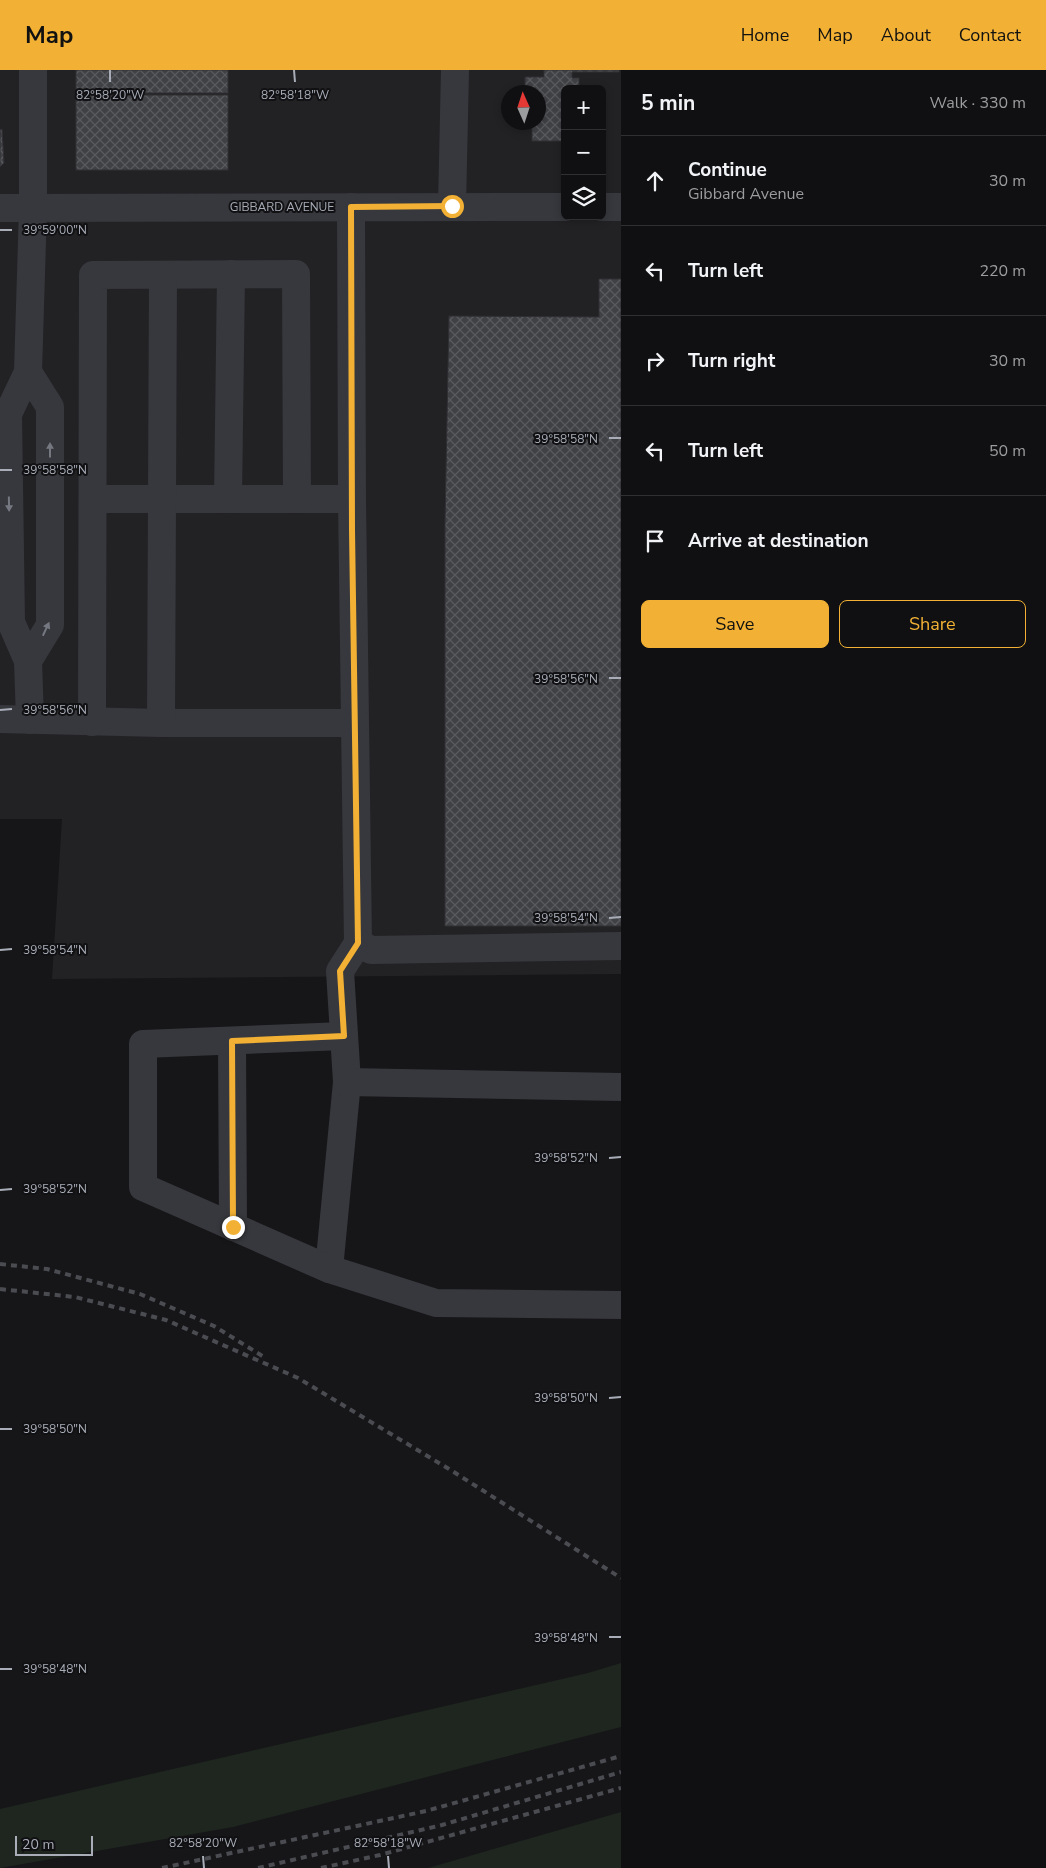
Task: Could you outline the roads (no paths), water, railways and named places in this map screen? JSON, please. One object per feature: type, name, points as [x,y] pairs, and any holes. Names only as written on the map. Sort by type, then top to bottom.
[{"type":"street","points":[[30,720],[28,661],[11,622],[8,414],[28,372],[33,208],[33,70]]},
{"type":"street","points":[[452,206],[455,70]]},
{"type":"street","points":[[330,1269],[347,1082],[340,971],[358,943],[352,499],[351,207]]},
{"type":"street","name":"GIBBARD AVENUE","points":[[0,208],[561,207]]},
{"type":"street","points":[[606,207],[621,207]]},
{"type":"street","points":[[228,499],[231,274]]},
{"type":"street","points":[[92,722],[93,275],[296,274],[297,499]]},
{"type":"street","points":[[161,723],[163,275]]},
{"type":"street","points":[[28,372],[50,407],[50,625],[28,661]]},
{"type":"street","points":[[93,499],[352,499]]},
{"type":"street","points":[[0,719],[161,723],[355,724]]},
{"type":"street","points":[[358,943],[370,950],[621,946]]},
{"type":"street","points":[[344,1036],[143,1044],[143,1187],[330,1269],[436,1303],[621,1305]]},
{"type":"street","points":[[232,1041],[233,1227]]},
{"type":"street","points":[[347,1082],[621,1087]]},
{"type":"railway","points":[[0,1264],[47,1269],[140,1294],[214,1326],[264,1357]]},
{"type":"railway","points":[[0,1289],[75,1297],[166,1320],[298,1378],[449,1469],[621,1578]]},
{"type":"railway","points":[[162,1868],[426,1811],[621,1756]]},
{"type":"railway","points":[[258,1868],[442,1825],[621,1772]]},
{"type":"railway","points":[[321,1868],[380,1855],[621,1788]]}]
